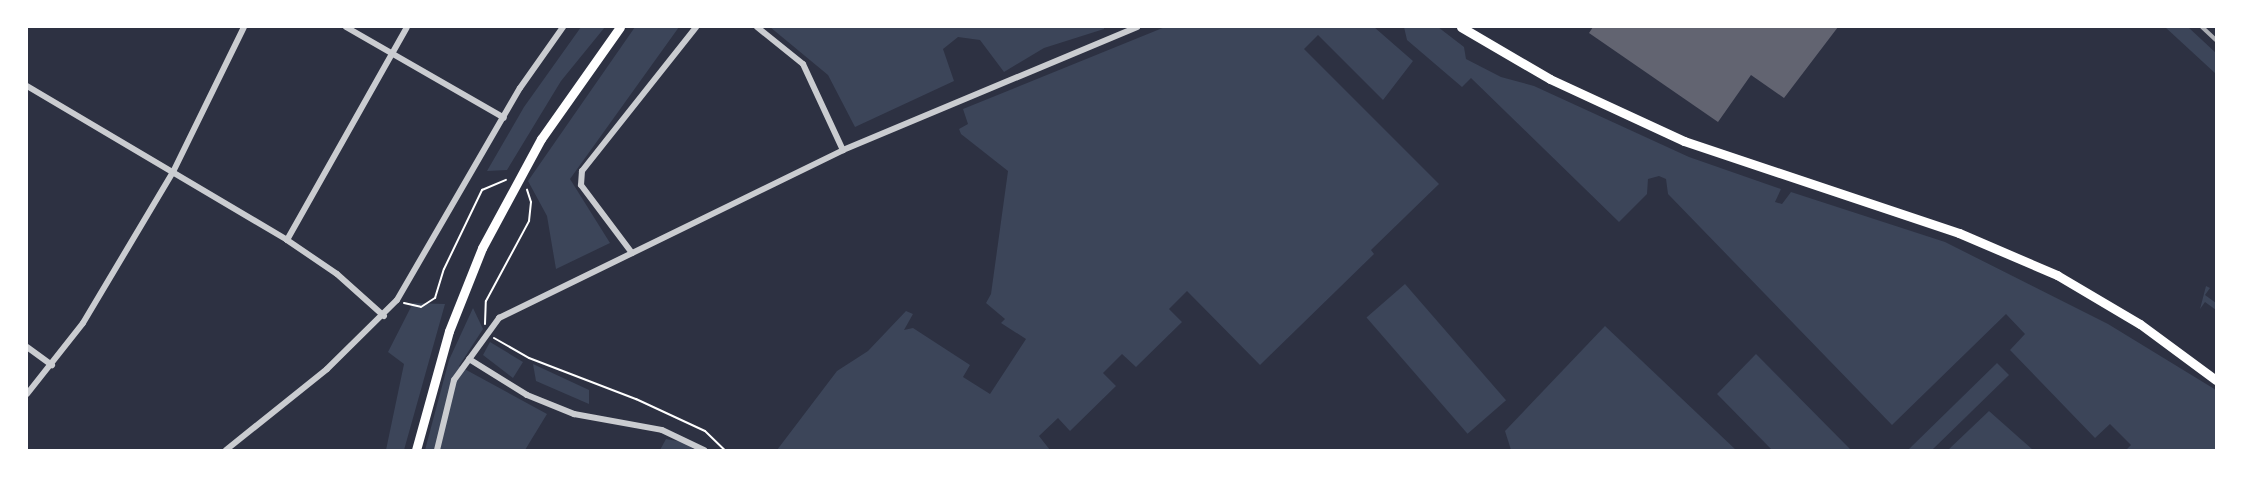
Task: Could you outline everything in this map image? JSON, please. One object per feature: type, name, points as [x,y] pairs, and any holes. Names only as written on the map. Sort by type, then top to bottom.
[{"type":"main road","points":[[416,450],[448,331],[482,248],[541,139],[620,27]]},
{"type":"main road","points":[[1461,27],[1550,79],[1684,141],[1959,232],[2057,275],[2130,318],[2216,380]]},
{"type":"street","points":[[27,394],[83,324],[172,172],[244,27]]},
{"type":"street","points":[[346,27],[504,118]]},
{"type":"street","points":[[287,240],[407,27]]},
{"type":"street","points":[[225,450],[235,447],[327,369],[384,316],[397,300],[520,88],[563,27]]},
{"type":"street","points":[[632,254],[581,185],[582,171],[696,27]]},
{"type":"street","points":[[757,27],[803,64],[843,150]]},
{"type":"street","points":[[437,450],[454,380],[488,331],[500,318],[843,150],[1137,27]]},
{"type":"street","points":[[27,86],[287,240],[337,274],[384,316]]},
{"type":"street","points":[[27,347],[52,365]]},
{"type":"street","points":[[469,359],[527,395],[574,414],[662,430],[704,450]]},
{"type":"path","points":[[525,230],[486,301],[482,318],[488,331],[529,358],[636,399],[705,431],[724,450]]},
{"type":"path","points":[[397,300],[407,305],[428,306],[440,290],[453,248]]},
{"type":"shaded area","points":[[581,27],[605,27],[561,81],[507,170],[487,171],[524,107]]},
{"type":"shaded area","points":[[635,27],[679,27],[570,179],[610,243],[556,269],[547,216],[528,181]]},
{"type":"shaded area","points":[[770,27],[1104,27],[1104,29],[1044,48],[1004,72],[980,40],[958,37],[943,49],[954,81],[855,127],[828,75]]},
{"type":"shaded area","points":[[1165,27],[1374,27],[1413,61],[1383,100],[1318,35],[1304,49],[1439,184],[1371,250],[1374,254],[1260,365],[1187,291],[1169,309],[1182,322],[1136,367],[1122,354],[1103,373],[1116,386],[1070,431],[1058,418],[1039,436],[1050,450],[777,450],[837,371],[868,351],[906,311],[913,314],[904,330],[913,328],[970,365],[963,377],[990,394],[1026,339],[1001,323],[1005,319],[986,303],[991,294],[1008,171],[961,134],[959,129],[968,124],[963,109]]},
{"type":"shaded area","points":[[1404,27],[1438,27],[1464,47],[1466,59],[1501,77],[1534,86],[1689,157],[1781,189],[1775,202],[1782,204],[1791,192],[1945,242],[2108,324],[2216,390],[2216,450],[2126,450],[2131,445],[2110,424],[2095,438],[2010,350],[2025,334],[2006,314],[1892,425],[1668,194],[1666,179],[1659,176],[1648,179],[1647,194],[1619,222],[1471,78],[1462,87],[1407,40]]},
{"type":"shaded area","points":[[2165,27],[2188,27],[2216,53],[2216,74]]},
{"type":"shaded area","points":[[1405,284],[1506,400],[1468,434],[1367,317]]},
{"type":"shaded area","points":[[2206,286],[2210,288],[2205,295],[2216,303],[2216,310],[2205,302],[2200,309]]},
{"type":"shaded area","points":[[413,303],[445,304],[404,450],[386,450],[404,364],[388,352]]},
{"type":"shaded area","points":[[473,308],[483,329],[459,366],[547,414],[525,450],[425,450],[449,360]]},
{"type":"shaded area","points":[[1605,326],[1736,450],[1511,450],[1505,431]]},
{"type":"shaded area","points":[[490,342],[523,362],[513,378],[483,355]]},
{"type":"shaded area","points":[[1756,354],[1851,450],[1772,450],[1717,394]]},
{"type":"shaded area","points":[[1997,363],[2009,375],[1932,450],[1908,450]]},
{"type":"shaded area","points":[[533,364],[589,390],[589,404],[536,381]]},
{"type":"shaded area","points":[[1989,411],[2033,450],[1948,450]]},
{"type":"shaded area","points":[[666,439],[683,442],[695,450],[660,450]]},
{"type":"building","points":[[1593,27],[1838,27],[1784,98],[1751,75],[1718,122],[1589,33]]},
{"type":"railway","points":[[2202,27],[2216,40]]}]
